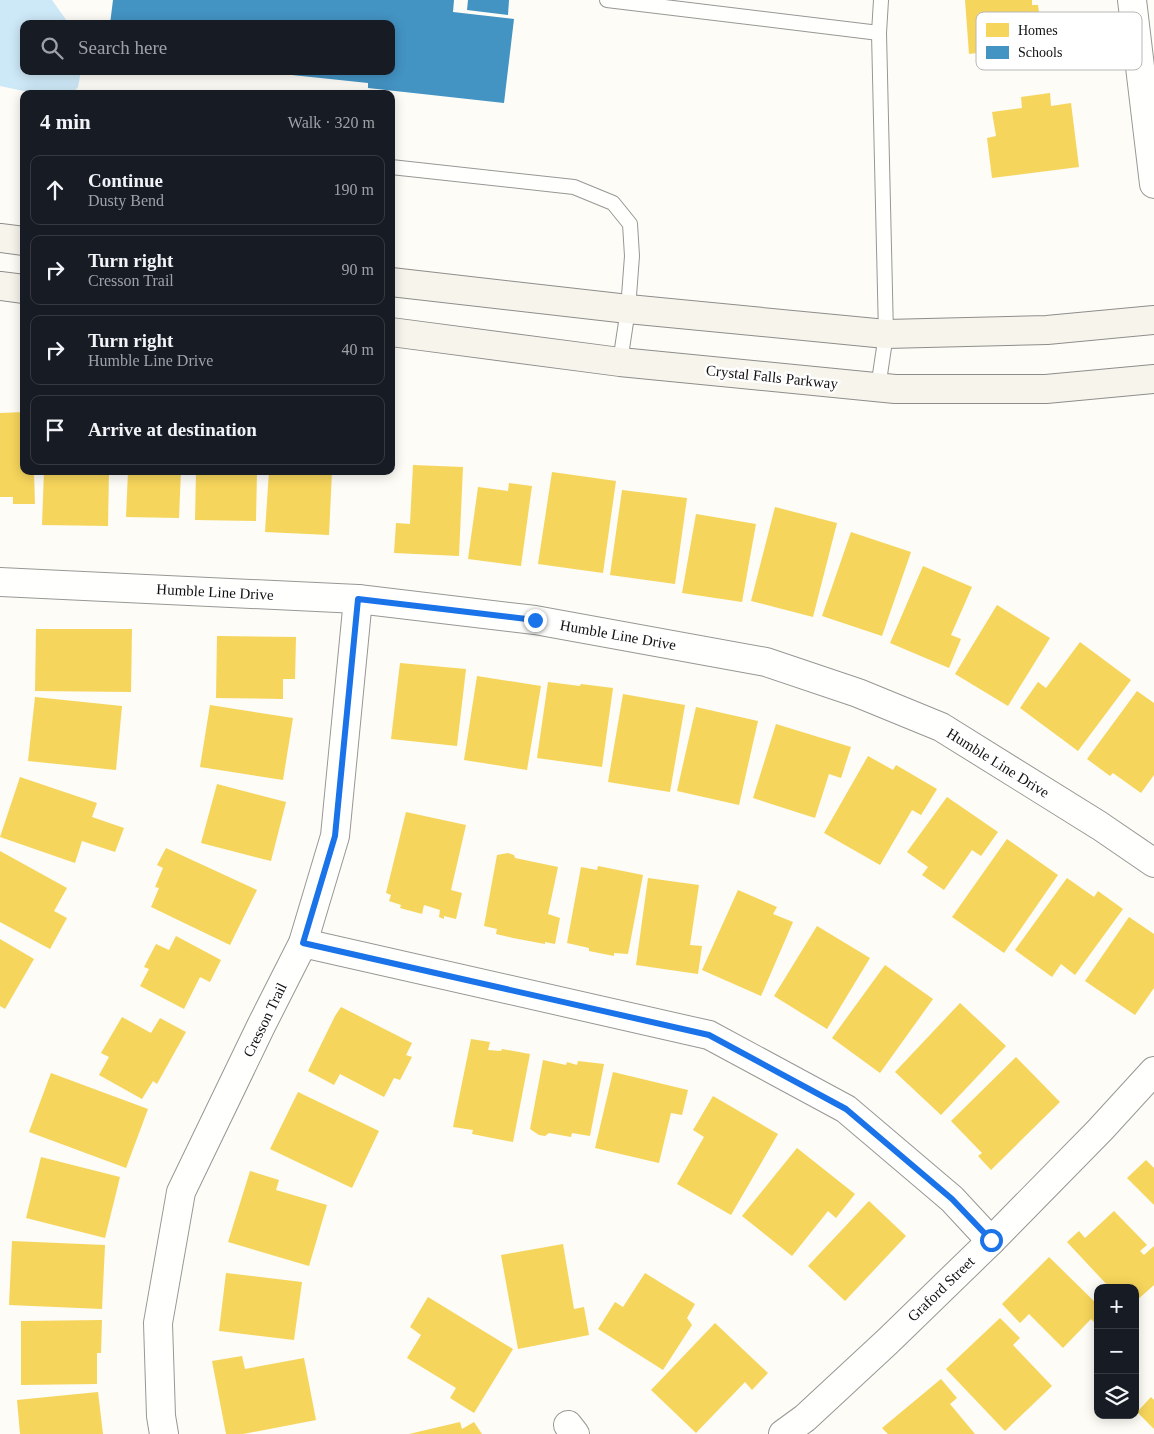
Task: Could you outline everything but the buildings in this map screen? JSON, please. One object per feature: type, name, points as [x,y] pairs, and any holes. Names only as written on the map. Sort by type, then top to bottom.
[{"type":"street","points":[[1142,48],[1148,76],[1154,184]]},
{"type":"street","points":[[0,238],[20,240]]},
{"type":"street","points":[[395,282],[628,309],[886,334],[1047,330],[1154,320]]},
{"type":"street","points":[[0,286],[20,288]]},
{"type":"street","name":"Crystal Falls Parkway","points":[[395,333],[620,362],[878,388],[1046,389],[1154,378]]},
{"type":"street","name":"Humble Line Drive","points":[[0,582],[358,599],[535,620],[766,662],[858,693],[941,727],[1100,826],[1154,863]]},
{"type":"street","name":"Cresson Trail","points":[[164,1434],[161,1416],[158,1323],[181,1192],[303,943],[335,836],[358,599]]},
{"type":"street","points":[[303,943],[709,1035],[846,1109],[952,1199],[991,1240]]},
{"type":"street","name":"Graford Street","points":[[782,1434],[805,1418],[860,1367],[991,1240],[1100,1130],[1154,1071]]},
{"type":"lane","points":[[607,0],[879,33]]},
{"type":"lane","points":[[878,388],[886,334],[879,33],[881,0]]},
{"type":"lane","points":[[395,167],[574,187],[613,203],[630,224],[632,256],[628,309],[620,362]]},
{"type":"water","points":[[0,0],[52,0],[66,20],[20,20],[20,75],[80,75],[78,87],[75,90],[20,90],[0,86]]},
{"type":"route","points":[[535,620],[358,599],[335,836],[303,943],[709,1035],[846,1109],[952,1199],[991,1240]]}]
